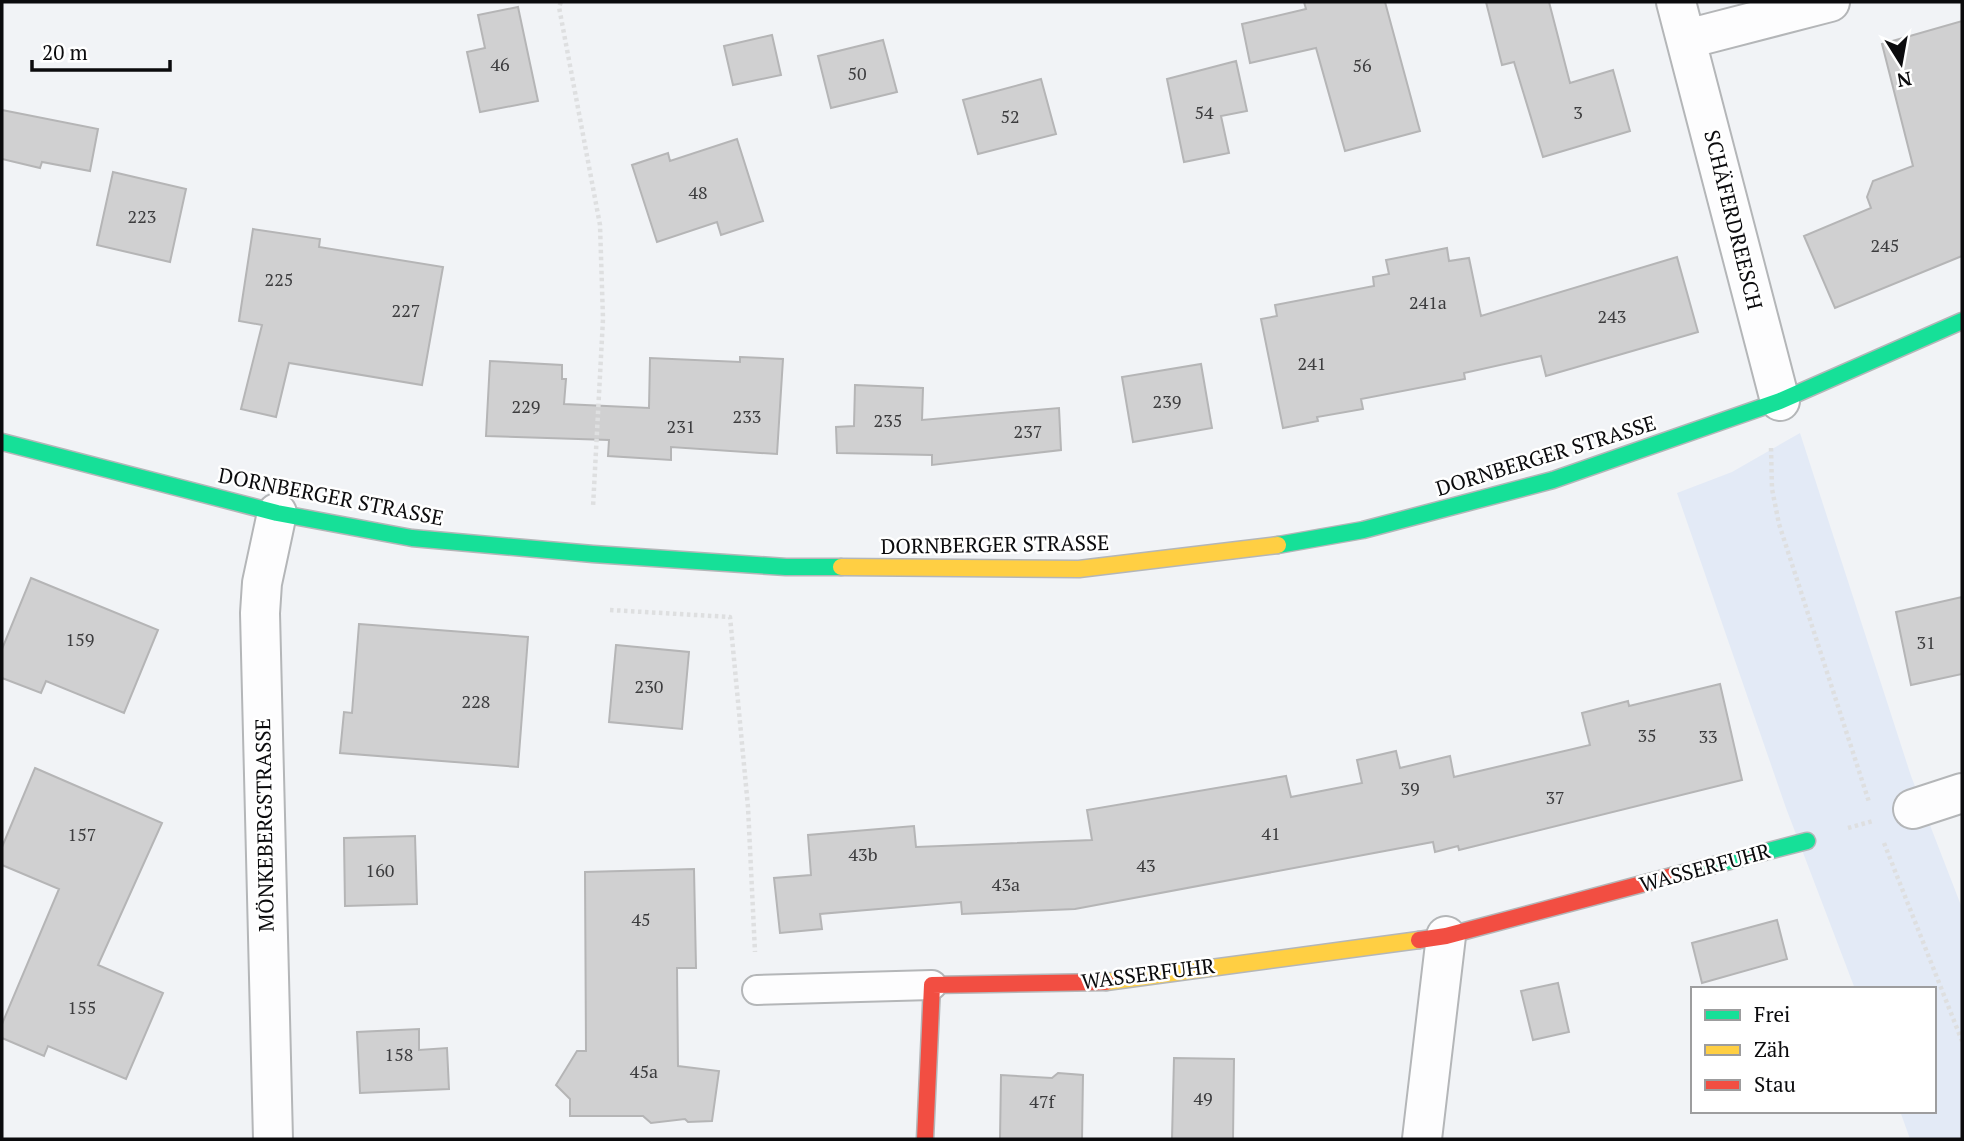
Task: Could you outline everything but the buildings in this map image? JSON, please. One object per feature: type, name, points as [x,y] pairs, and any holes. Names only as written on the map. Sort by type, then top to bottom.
[{"type":"main road","name":"DORNBERGER STRASSE","points":[[2,442],[277,513],[412,538],[593,554],[786,566],[1079,569],[1289,544],[1410,519],[1553,481],[1780,401],[1962,320]]},
{"type":"main road","name":"WASSERFUHR","points":[[932,985],[1096,983],[1446,936],[1807,841]]},
{"type":"main road","points":[[925,1139],[932,985]]},
{"type":"street","name":"SCHÄFERDREESCH","points":[[1676,2],[1780,401]]},
{"type":"street","points":[[1687,39],[1830,2]]},
{"type":"street","name":"MÖNKEBERGSTRASSE","points":[[273,1139],[260,613],[262,583],[277,513]]},
{"type":"street","points":[[1913,809],[1962,793]]},
{"type":"street","points":[[1422,1139],[1446,936]]},
{"type":"lane","name":"WASSERFUHR","points":[[757,990],[932,985]]},
{"type":"path","points":[[561,2],[559,8],[600,225],[603,320],[593,507]]},
{"type":"path","points":[[1771,437],[1772,489],[1779,524],[1875,820],[1962,1041]]},
{"type":"path","points":[[610,610],[730,617],[748,807],[757,990]]},
{"type":"path","points":[[1807,841],[1875,820]]},
{"type":"shaded area","points":[[1800,433],[1911,776],[1962,908],[1962,1139],[1910,1139],[1901,1113],[1936,1113],[1936,987],[1854,987],[1786,808],[1677,493],[1732,472]]},
{"type":"traffic: fast","points":[[1278,545],[1363,530],[1553,480],[1780,401],[1962,321]]},
{"type":"traffic: fast","points":[[2,442],[277,513],[412,538],[593,554],[786,567],[841,567]]},
{"type":"traffic: fast","points":[[1672,876],[1807,841]]},
{"type":"traffic: slow","points":[[841,567],[1079,569],[1278,545]]},
{"type":"traffic: slow","points":[[1106,982],[1419,940]]},
{"type":"traffic: jam","points":[[1419,940],[1446,936],[1672,876]]},
{"type":"traffic: jam","points":[[925,1139],[932,985],[1106,982]]}]
